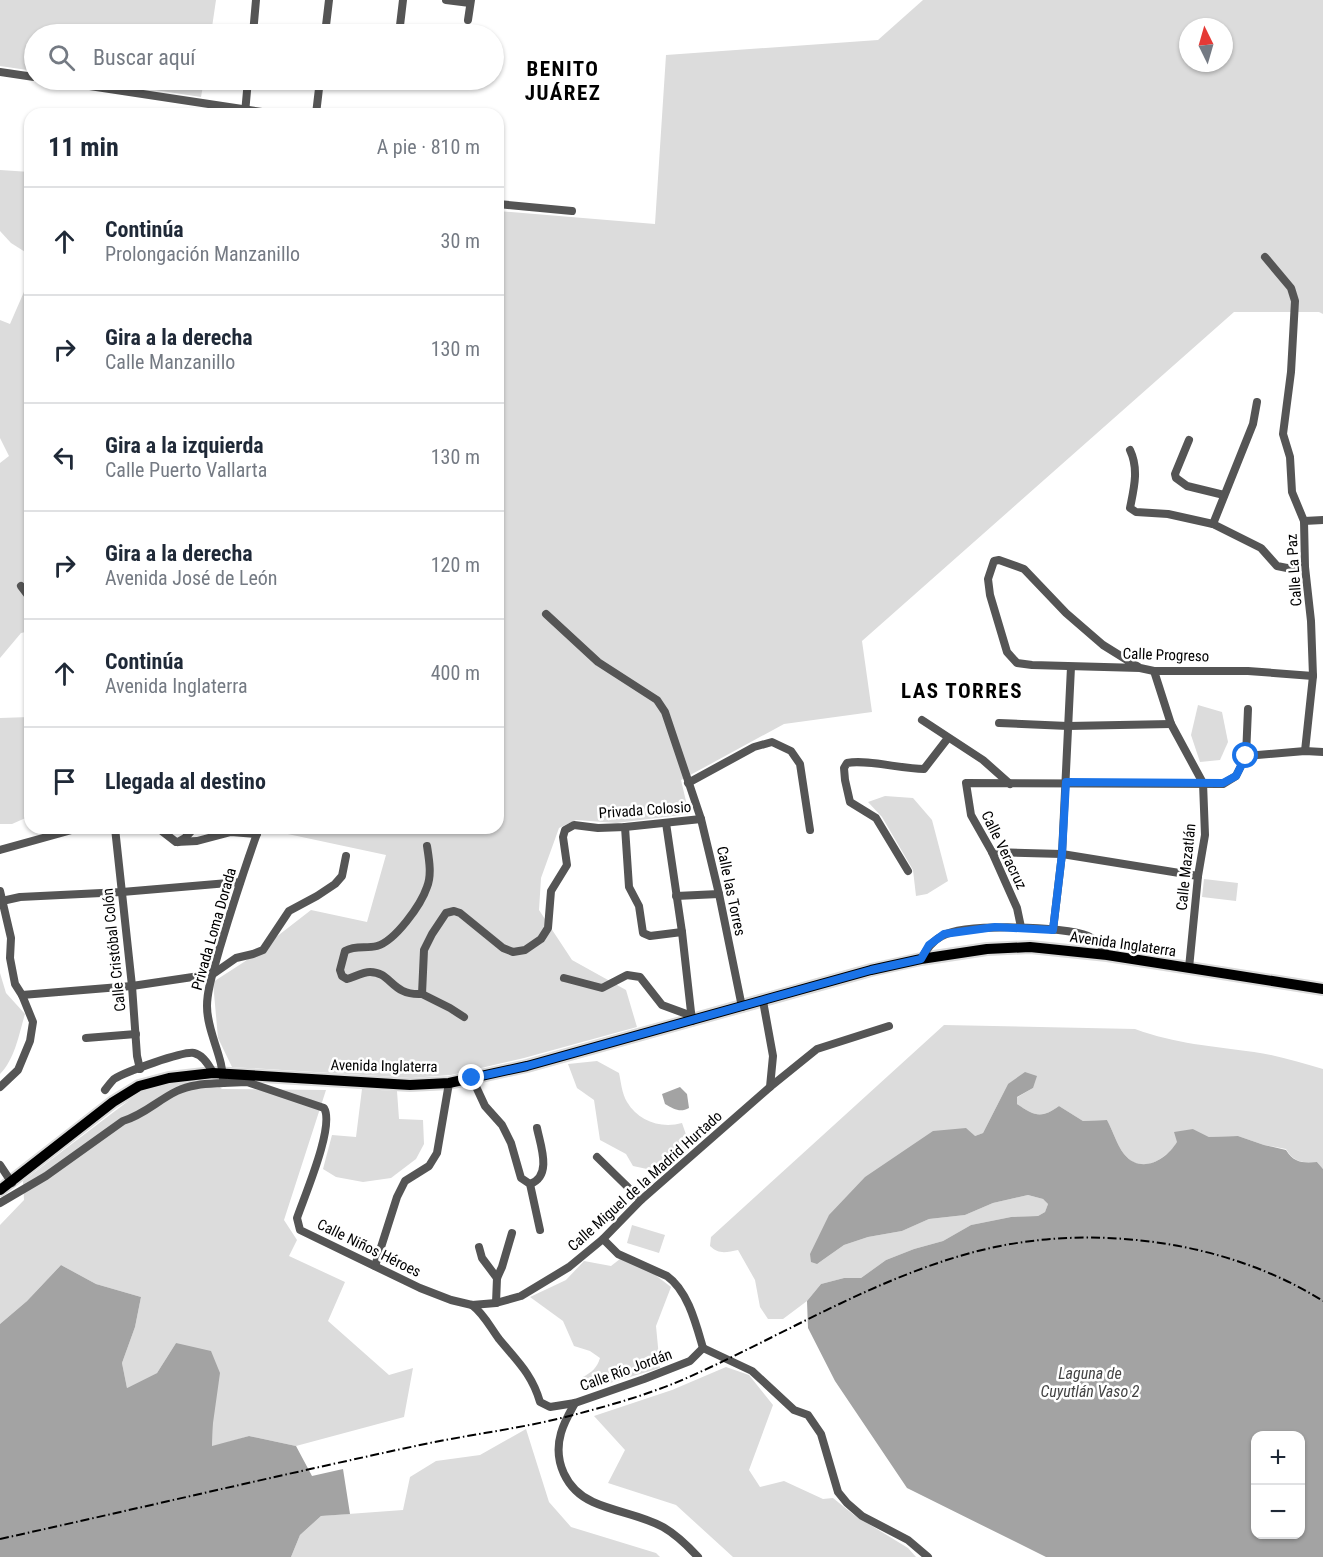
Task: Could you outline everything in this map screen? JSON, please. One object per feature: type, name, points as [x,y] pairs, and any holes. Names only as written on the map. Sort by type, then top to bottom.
[{"type":"main road","name":"Avenida Inglaterra","points":[[0,1190],[12,1183],[113,1102],[139,1086],[169,1078],[220,1076],[410,1085],[449,1083],[527,1066],[692,1018],[742,1007],[871,970],[921,959],[987,949],[1030,947],[1107,955],[1323,989]]},
{"type":"street","points":[[253,24],[256,0]]},
{"type":"street","points":[[326,24],[329,0]]},
{"type":"street","points":[[400,24],[403,0]]},
{"type":"street","points":[[446,0],[470,2],[468,20]]},
{"type":"street","points":[[0,72],[24,76]]},
{"type":"street","points":[[111,90],[221,108]]},
{"type":"street","points":[[245,108],[247,90]]},
{"type":"street","points":[[317,108],[319,90]]},
{"type":"street","points":[[504,205],[572,211]]},
{"type":"street","name":"Calle La Paz","points":[[1265,257],[1290,288],[1295,301],[1291,372],[1282,434],[1290,457],[1292,492],[1304,521],[1313,676],[1305,751]]},
{"type":"street","points":[[1213,525],[1253,424],[1257,402]]},
{"type":"street","points":[[1189,440],[1176,478],[1187,486],[1224,495]]},
{"type":"street","points":[[1130,450],[1135,460],[1136,479],[1130,508],[1136,512],[1168,514],[1213,525],[1261,548],[1277,566],[1305,567]]},
{"type":"street","points":[[1304,521],[1323,520]]},
{"type":"street","name":"Calle Progreso","points":[[1140,668],[1103,645],[1066,613],[1024,568],[999,560],[994,561],[988,579],[990,595],[1006,652],[1017,663],[1154,670],[1248,671],[1313,676]]},
{"type":"street","points":[[21,586],[24,590]]},
{"type":"street","name":"Calle las Torres","points":[[546,614],[598,662],[657,700],[665,712],[701,819],[742,1007]]},
{"type":"street","points":[[1053,930],[1062,854],[1071,667]]},
{"type":"street","name":"Calle Mazatlán","points":[[1154,670],[1171,724],[1203,783],[1205,835],[1198,876],[1189,968]]},
{"type":"street","points":[[922,720],[983,760],[1010,784],[1223,783],[1236,776],[1246,756],[1248,709]]},
{"type":"street","points":[[999,723],[1068,726],[1171,724]]},
{"type":"street","points":[[908,872],[876,818],[850,802],[844,768],[847,763],[855,761],[924,769],[948,738]]},
{"type":"street","points":[[687,783],[754,747],[772,741],[791,751],[800,764],[810,830]]},
{"type":"street","points":[[1246,756],[1305,751],[1323,752]]},
{"type":"street","name":"Calle Veracruz","points":[[1010,784],[966,783],[971,815],[992,852],[1017,908],[1021,927]]},
{"type":"street","name":"Privada Colosio","points":[[422,994],[424,950],[446,913],[454,911],[460,913],[503,948],[513,952],[525,950],[541,939],[548,928],[551,891],[567,865],[563,837],[565,830],[574,825],[598,828],[625,827],[701,819]]},
{"type":"street","points":[[666,824],[692,1018]]},
{"type":"street","points":[[625,827],[629,887],[639,906],[643,933],[650,936],[682,932]]},
{"type":"street","points":[[0,850],[57,834]]},
{"type":"street","name":"Calle Cristóbal Colón","points":[[116,834],[140,1069]]},
{"type":"street","points":[[166,834],[176,842],[197,841],[222,834]]},
{"type":"street","points":[[176,842],[189,834]]},
{"type":"street","name":"Privada Loma Dorada","points":[[220,1076],[207,1006],[213,974],[257,834]]},
{"type":"street","points":[[427,846],[430,866],[428,887],[413,912],[392,939],[377,946],[352,948],[345,951],[340,970],[342,976],[347,979],[370,972],[382,975],[401,992],[410,995],[422,994],[464,1017]]},
{"type":"street","points":[[992,852],[1062,854],[1198,876]]},
{"type":"street","points":[[22,995],[132,986],[213,974],[236,958],[263,950],[289,911],[335,884],[342,876],[346,856]]},
{"type":"street","points":[[2,901],[20,897],[122,892],[240,882]]},
{"type":"street","points":[[0,891],[11,938],[10,958],[15,984],[33,1022],[30,1041],[18,1070],[0,1087]]},
{"type":"street","points":[[676,896],[719,894]]},
{"type":"street","points":[[921,959],[929,945],[944,934],[995,927],[1053,930],[1087,936],[1102,946],[1107,955]]},
{"type":"street","points":[[564,978],[602,988],[627,975],[640,977],[662,1005],[692,1018]]},
{"type":"street","points":[[763,1001],[773,1056],[770,1088]]},
{"type":"street","name":"Calle Miguel de la Madrid Hurtado","points":[[451,1300],[472,1305],[496,1303],[521,1296],[569,1267],[603,1239],[641,1200],[817,1049],[889,1026]]},
{"type":"street","points":[[86,1038],[136,1034]]},
{"type":"street","points":[[0,1203],[46,1176],[123,1121],[138,1117],[179,1089],[220,1076],[197,1053],[184,1053],[113,1080],[105,1090]]},
{"type":"street","name":"Calle Niños Héroes","points":[[220,1076],[324,1108],[328,1118],[323,1145],[297,1218],[300,1230],[451,1300]]},
{"type":"street","points":[[472,1078],[485,1106],[502,1125],[511,1143],[521,1178],[530,1184],[540,1230]]},
{"type":"street","points":[[375,1266],[397,1197],[405,1181],[429,1166],[437,1153],[449,1083]]},
{"type":"street","points":[[530,1184],[536,1182],[542,1172],[544,1160],[537,1128]]},
{"type":"street","points":[[597,1157],[641,1200]]},
{"type":"street","points":[[0,1165],[12,1183]]},
{"type":"street","points":[[496,1303],[497,1278],[512,1233]]},
{"type":"street","points":[[603,1239],[618,1254],[674,1281],[692,1312],[703,1348],[752,1371],[794,1410],[808,1415],[821,1434],[838,1492],[847,1503],[862,1516],[908,1540],[928,1557]]},
{"type":"street","points":[[479,1247],[482,1258],[497,1278]]},
{"type":"street","name":"Calle Río Jordán","points":[[472,1305],[481,1312],[499,1338],[529,1373],[540,1402],[550,1407],[575,1403],[644,1379],[690,1360],[703,1348]]},
{"type":"street","points":[[575,1403],[561,1434],[558,1455],[572,1488],[592,1502],[633,1514],[662,1527],[684,1542],[698,1557]]},
{"type":"shaded area","points":[[0,0],[216,0],[212,24],[24,24],[24,70],[0,66]]},
{"type":"shaded area","points":[[923,0],[1323,0],[1323,314],[1319,312],[1234,312],[862,641],[872,712],[784,724],[681,780],[689,814],[616,823],[576,820],[559,828],[541,878],[539,910],[572,960],[626,990],[637,1027],[451,1075],[411,1078],[232,1067],[218,1038],[213,982],[244,962],[311,910],[367,922],[386,855],[288,834],[504,834],[504,211],[655,224],[666,55],[878,40]]},
{"type":"shaded area","points":[[155,90],[202,90],[201,97]]},
{"type":"shaded area","points":[[0,170],[24,172],[24,251],[11,243],[0,231]]},
{"type":"shaded area","points":[[24,292],[24,632],[0,658],[0,463],[9,456],[0,438],[0,320],[10,324]]},
{"type":"shaded area","points":[[1198,705],[1222,712],[1228,742],[1220,760],[1200,762],[1191,735]]},
{"type":"shaded area","points":[[24,717],[24,819],[12,824],[0,824],[0,718]]},
{"type":"shaded area","points":[[885,796],[913,798],[932,820],[948,881],[927,894],[916,896],[913,870],[882,817],[868,802]]},
{"type":"shaded area","points":[[1204,879],[1238,883],[1236,901],[1202,897]]},
{"type":"shaded area","points":[[0,973],[6,993],[25,1014],[13,1054],[0,1074]]},
{"type":"shaded area","points":[[944,1025],[1135,1029],[1180,1041],[1271,1055],[1323,1069],[1323,1169],[1317,1162],[1296,1160],[1286,1149],[1264,1145],[1238,1136],[1209,1137],[1193,1129],[1161,1158],[1143,1165],[1133,1162],[1124,1154],[1107,1120],[1083,1121],[1059,1106],[1047,1113],[1033,1113],[1017,1104],[1016,1098],[1033,1088],[1008,1084],[983,1133],[975,1136],[817,1264],[844,1245],[868,1237],[902,1231],[929,1219],[965,1215],[993,1203],[1028,1195],[1043,1199],[1048,1204],[1045,1212],[1038,1216],[1011,1217],[971,1225],[943,1241],[886,1260],[861,1278],[844,1278],[821,1284],[807,1301],[783,1319],[768,1319],[760,1307],[755,1280],[738,1250],[717,1251],[710,1246],[711,1237]]},
{"type":"shaded area","points":[[597,1061],[619,1073],[625,1099],[637,1114],[658,1124],[682,1123],[690,1146],[661,1172],[633,1166],[626,1154],[600,1140],[594,1100],[577,1088],[568,1064]]},
{"type":"shaded area","points":[[208,1078],[222,1089],[326,1090],[284,1220],[297,1240],[289,1256],[345,1282],[328,1321],[389,1375],[413,1368],[404,1417],[296,1446],[249,1436],[212,1447],[213,1423],[176,1343],[157,1373],[127,1388],[122,1363],[135,1327],[141,1297],[96,1284],[61,1265],[27,1301],[0,1324],[0,1225],[24,1200],[23,1181],[140,1092],[172,1083]]},
{"type":"shaded area","points":[[362,1089],[397,1091],[399,1119],[423,1120],[424,1144],[416,1159],[391,1178],[363,1182],[336,1177],[323,1169],[332,1135],[356,1137]]},
{"type":"shaded area","points":[[632,1225],[665,1235],[659,1253],[627,1243]]},
{"type":"shaded area","points":[[620,1259],[650,1271],[671,1287],[656,1326],[660,1368],[586,1390],[583,1377],[594,1369],[600,1358],[590,1351],[574,1346],[563,1321],[530,1297],[566,1280],[584,1261],[611,1266]]},
{"type":"shaded area","points":[[726,1367],[749,1375],[773,1405],[749,1470],[760,1487],[784,1481],[823,1499],[833,1498],[854,1515],[908,1548],[916,1557],[733,1557],[676,1505],[608,1483],[625,1450],[594,1416],[672,1390]]},
{"type":"shaded area","points":[[526,1429],[549,1502],[571,1527],[656,1553],[660,1557],[291,1557],[300,1535],[321,1516],[403,1510],[410,1477],[436,1461],[480,1455]]},
{"type":"water","name":"Laguna de Cuyutlán Vaso 2","points":[[1025,1072],[1037,1076],[1033,1088],[1017,1097],[1017,1104],[1038,1114],[1047,1113],[1059,1106],[1083,1121],[1107,1120],[1124,1154],[1138,1164],[1153,1163],[1172,1149],[1177,1142],[1174,1132],[1193,1129],[1209,1137],[1238,1136],[1286,1150],[1296,1160],[1317,1162],[1323,1169],[1323,1557],[1046,1557],[907,1488],[835,1381],[808,1328],[807,1301],[821,1284],[844,1278],[861,1278],[886,1260],[943,1241],[971,1225],[1011,1217],[1038,1216],[1045,1212],[1048,1204],[1043,1199],[1028,1195],[993,1203],[965,1215],[929,1219],[902,1231],[868,1237],[844,1245],[817,1264],[811,1262],[810,1254],[829,1215],[865,1177],[933,1131],[966,1128],[975,1136],[983,1133],[1008,1084]]},
{"type":"water","points":[[680,1087],[687,1094],[689,1108],[683,1110],[674,1109],[665,1104],[662,1094]]},
{"type":"water","points":[[61,1265],[96,1284],[141,1297],[135,1327],[122,1363],[127,1388],[157,1373],[176,1343],[211,1351],[220,1373],[212,1446],[249,1436],[296,1446],[312,1476],[343,1469],[350,1514],[321,1516],[300,1535],[291,1557],[0,1557],[0,1324],[27,1301]]},
{"type":"railway","points":[[0,1539],[420,1445],[558,1419],[605,1406],[689,1377],[839,1304],[916,1271],[955,1257],[1015,1243],[1094,1238],[1154,1242],[1198,1250],[1263,1270],[1323,1301]]},
{"type":"district","name":"BENITO JUÁREZ","points":[[563,81]]},
{"type":"district","name":"LAS TORRES","points":[[962,691]]},
{"type":"route","points":[[472,1078],[527,1066],[871,970],[921,959],[929,945],[944,934],[995,927],[1053,930],[1062,854],[1066,782],[1223,783],[1236,776],[1246,756]]}]
